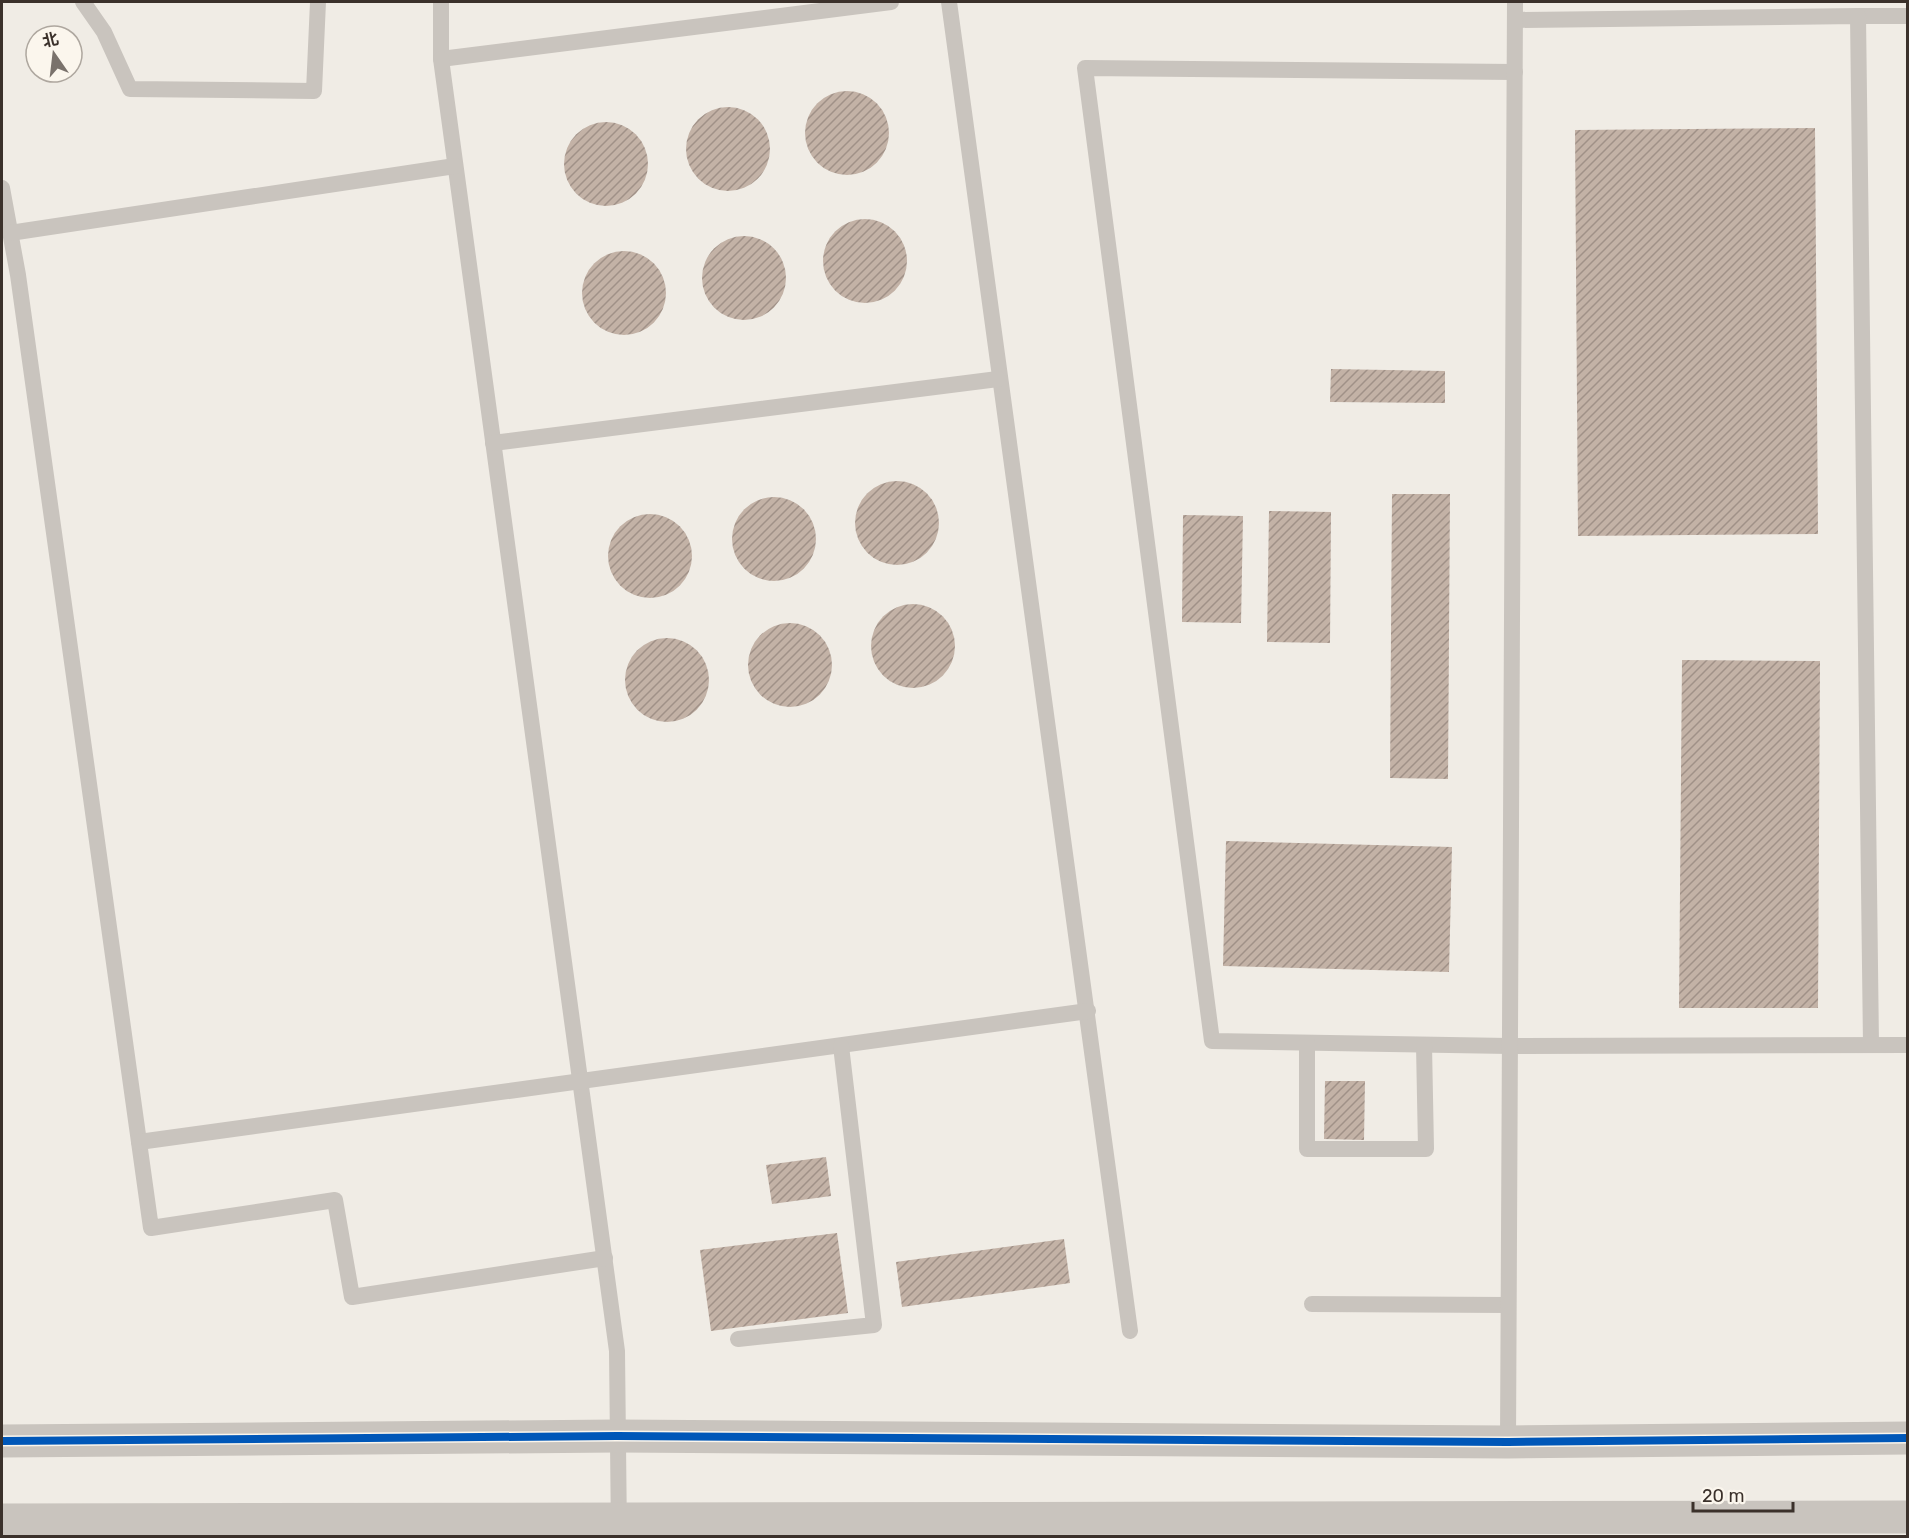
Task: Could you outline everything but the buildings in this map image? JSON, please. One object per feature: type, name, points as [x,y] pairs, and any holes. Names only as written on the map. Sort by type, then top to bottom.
[{"type":"street","points":[[2,1441],[617,1436],[1508,1442],[1908,1438]]},
{"type":"street","points":[[2,1520],[619,1527],[1908,1517]]},
{"type":"lane","points":[[82,2],[104,32],[130,88],[314,91],[318,2]]},
{"type":"lane","points":[[441,2],[441,59],[617,1351],[619,1527]]},
{"type":"lane","points":[[441,59],[891,2]]},
{"type":"lane","points":[[949,2],[998,379],[1088,1011],[1130,1331]]},
{"type":"lane","points":[[1508,1442],[1515,2]]},
{"type":"lane","points":[[1858,16],[1871,1046]]},
{"type":"lane","points":[[1515,20],[1908,16]]},
{"type":"lane","points":[[1515,72],[1084,68],[1212,1041],[1509,1046],[1908,1045]]},
{"type":"lane","points":[[10,233],[455,166]]},
{"type":"lane","points":[[2,188],[18,275],[151,1228],[335,1200],[352,1297],[605,1258]]},
{"type":"lane","points":[[493,443],[998,379]]},
{"type":"lane","points":[[139,1142],[580,1083],[1088,1011]]},
{"type":"lane","points":[[1307,1042],[1307,1149],[1426,1149],[1424,1045]]},
{"type":"lane","points":[[738,1339],[874,1325],[841,1046]]},
{"type":"lane","points":[[1312,1304],[1508,1305]]},
{"type":"cycle path","points":[[2,1441],[617,1436],[1508,1442],[1908,1438]]}]
